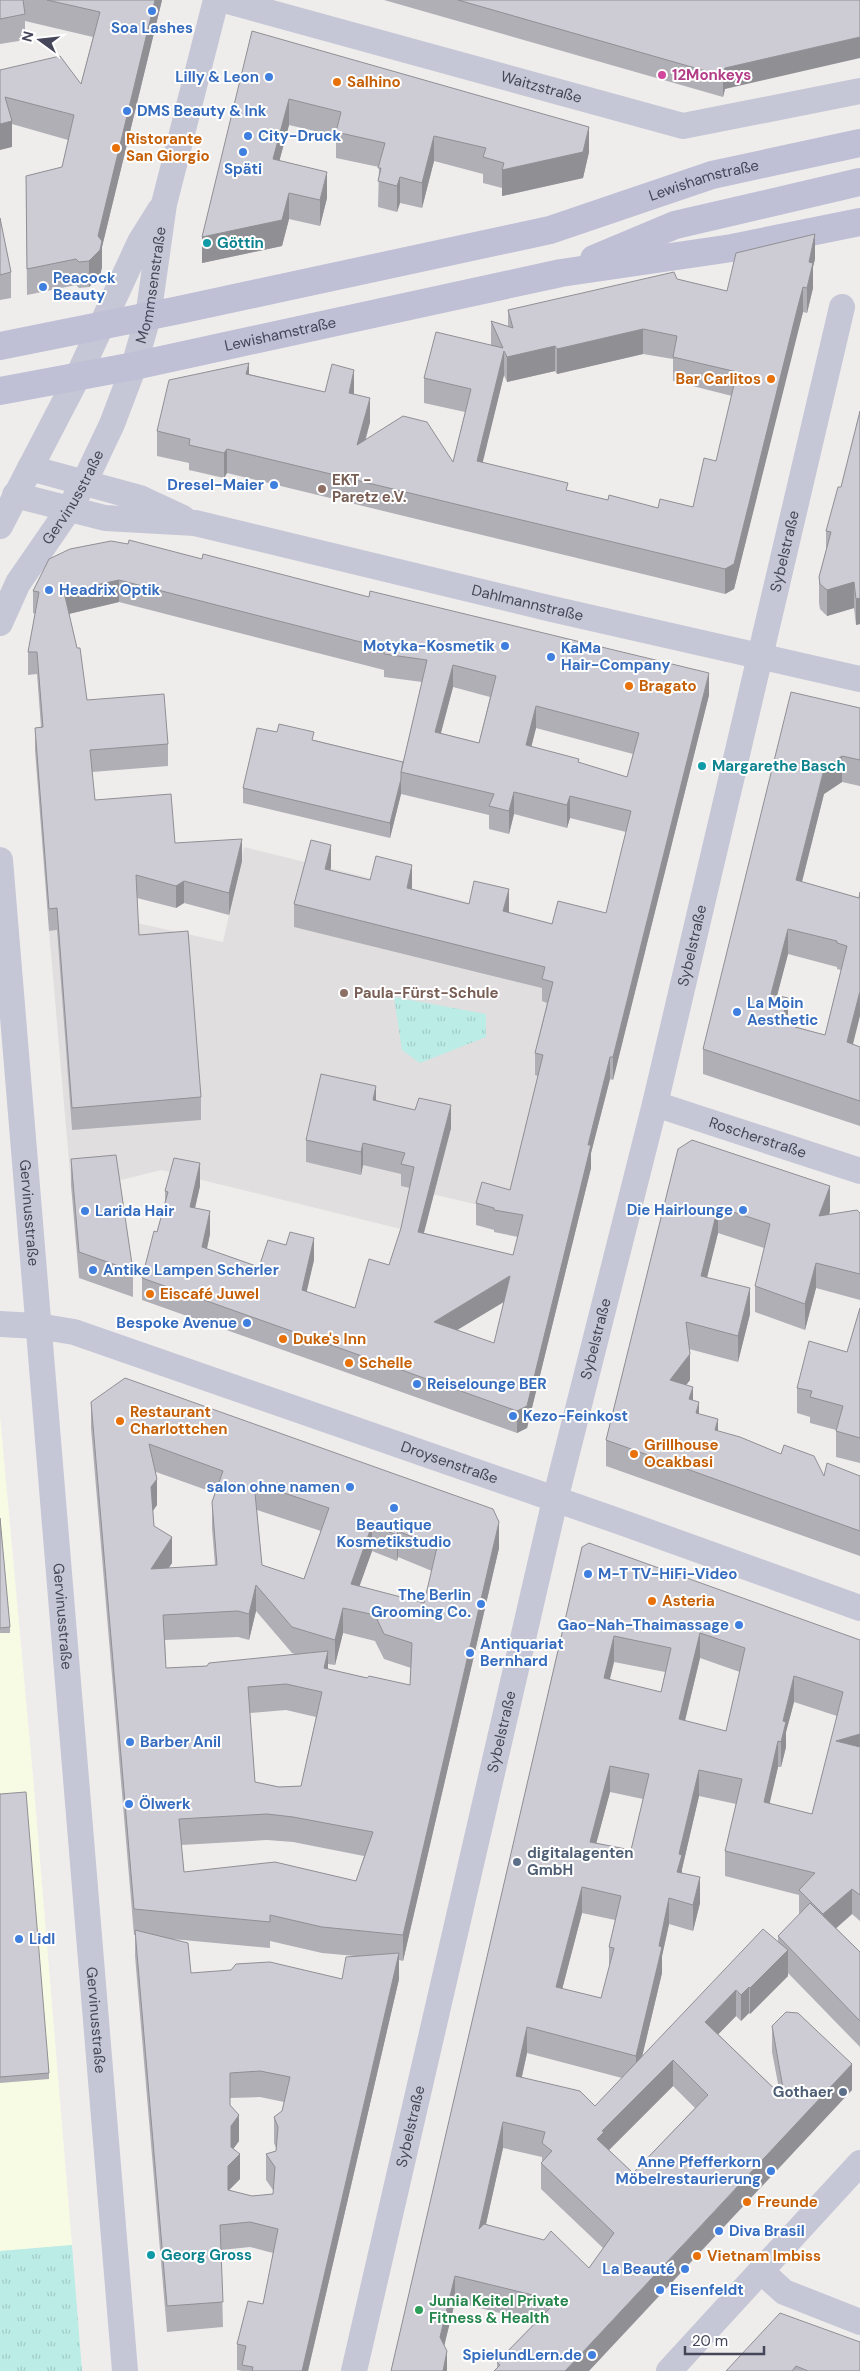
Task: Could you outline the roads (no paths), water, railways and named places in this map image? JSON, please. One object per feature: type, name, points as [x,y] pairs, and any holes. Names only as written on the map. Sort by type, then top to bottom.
[{"type":"main road","name":"Lewishamstraße","points":[[0,346],[550,230],[712,174],[860,143]]},
{"type":"main road","name":"Lewishamstraße","points":[[561,273],[675,226],[860,182]]},
{"type":"main road","name":"Lewishamstraße","points":[[0,391],[134,366],[561,273],[732,248],[860,222]]},
{"type":"main road","name":"Lewishamstraße","points":[[550,230],[675,226]]},
{"type":"street","name":"Mommsenstraße","points":[[134,366],[148,316],[164,204],[216,0]]},
{"type":"street","name":"Waitzstraße","points":[[224,0],[683,126],[860,91]]},
{"type":"street","name":"Mommsenstraße","points":[[100,326],[140,242],[164,204]]},
{"type":"street","name":"Sybelstraße","points":[[354,2371],[555,1500],[655,1104],[842,307]]},
{"type":"street","points":[[0,526],[78,376],[100,326]]},
{"type":"street","name":"Gervinusstraße","points":[[0,623],[18,583],[69,510],[84,483],[112,424],[134,366]]},
{"type":"street","name":"Dahlmannstraße","points":[[30,468],[140,498],[195,523],[552,609],[860,678]]},
{"type":"street","name":"Dahlmannstraße","points":[[15,495],[69,510],[129,520],[195,523]]},
{"type":"street","name":"Gervinusstraße","points":[[0,860],[125,2371]]},
{"type":"street","name":"Roscherstraße","points":[[655,1104],[860,1172]]},
{"type":"street","name":"Droysenstraße","points":[[0,1324],[38,1326],[74,1332],[860,1608]]},
{"type":"street","points":[[669,2371],[860,2163]]},
{"type":"street","points":[[761,2271],[784,2292],[860,2322]]},
{"type":"place","name":"Soa Lashes","points":[[152,11]]},
{"type":"place","name":"12Monkeys","points":[[662,75]]},
{"type":"place","name":"Lilly & Leon","points":[[269,77]]},
{"type":"place","name":"Salhino","points":[[337,82]]},
{"type":"place","name":"DMS Beauty & Ink","points":[[127,111]]},
{"type":"place","name":"City-Druck","points":[[248,136]]},
{"type":"place","name":"Ristorante San Giorgio","points":[[116,148]]},
{"type":"place","name":"Späti","points":[[243,152]]},
{"type":"place","name":"Göttin","points":[[207,243]]},
{"type":"place","name":"Peacock Beauty","points":[[43,287]]},
{"type":"place","name":"Bar Carlitos","points":[[771,379]]},
{"type":"place","name":"Dresel-Maier","points":[[274,485]]},
{"type":"place","name":"EKT - Paretz e.V.","points":[[322,489]]},
{"type":"place","name":"Headrix Optik","points":[[49,590]]},
{"type":"place","name":"Motyka-Kosmetik","points":[[505,646]]},
{"type":"place","name":"KaMa Hair-Company","points":[[551,657]]},
{"type":"place","name":"Bragato","points":[[629,686]]},
{"type":"place","name":"Margarethe Basch","points":[[702,766]]},
{"type":"place","name":"Paula-Fürst-Schule","points":[[344,993]]},
{"type":"place","name":"La Moin Aesthetic","points":[[737,1012]]},
{"type":"place","name":"Die Hairlounge","points":[[743,1210]]},
{"type":"place","name":"Larida Hair","points":[[85,1211]]},
{"type":"place","name":"Antike Lampen Scherler","points":[[93,1270]]},
{"type":"place","name":"Eiscafé Juwel","points":[[150,1294]]},
{"type":"place","name":"Bespoke Avenue","points":[[247,1323]]},
{"type":"place","name":"Duke's Inn","points":[[283,1339]]},
{"type":"place","name":"Schelle","points":[[349,1363]]},
{"type":"place","name":"Reiselounge BER","points":[[417,1384]]},
{"type":"place","name":"Kezo-Feinkost","points":[[513,1416]]},
{"type":"place","name":"Restaurant Charlottchen","points":[[120,1421]]},
{"type":"place","name":"Grillhouse Ocakbasi","points":[[634,1454]]},
{"type":"place","name":"salon ohne namen","points":[[350,1487]]},
{"type":"place","name":"Beautique Kosmetikstudio","points":[[394,1508]]},
{"type":"place","name":"M-T TV-HiFi-Video","points":[[588,1574]]},
{"type":"place","name":"Asteria","points":[[652,1601]]},
{"type":"place","name":"The Berlin Grooming Co.","points":[[481,1604]]},
{"type":"place","name":"Gao-Nah-Thaimassage","points":[[739,1625]]},
{"type":"place","name":"Antiquariat Bernhard","points":[[470,1653]]},
{"type":"place","name":"Barber Anil","points":[[130,1742]]},
{"type":"place","name":"Ölwerk","points":[[129,1804]]},
{"type":"place","name":"digitalagenten GmbH","points":[[517,1862]]},
{"type":"place","name":"Lidl","points":[[19,1939]]},
{"type":"place","name":"Gothaer","points":[[843,2092]]},
{"type":"place","name":"Anne Pfefferkorn Möbelrestaurierung","points":[[771,2171]]},
{"type":"place","name":"Freunde","points":[[747,2202]]},
{"type":"place","name":"Diva Brasil","points":[[719,2231]]},
{"type":"place","name":"Georg Gross","points":[[151,2255]]},
{"type":"place","name":"Vietnam Imbiss","points":[[697,2256]]},
{"type":"place","name":"La Beauté","points":[[685,2269]]},
{"type":"place","name":"Eisenfeldt","points":[[660,2290]]},
{"type":"place","name":"Junia Keitel Private Fitness & Health","points":[[419,2310]]},
{"type":"place","name":"SpielundLern.de","points":[[592,2355]]}]
